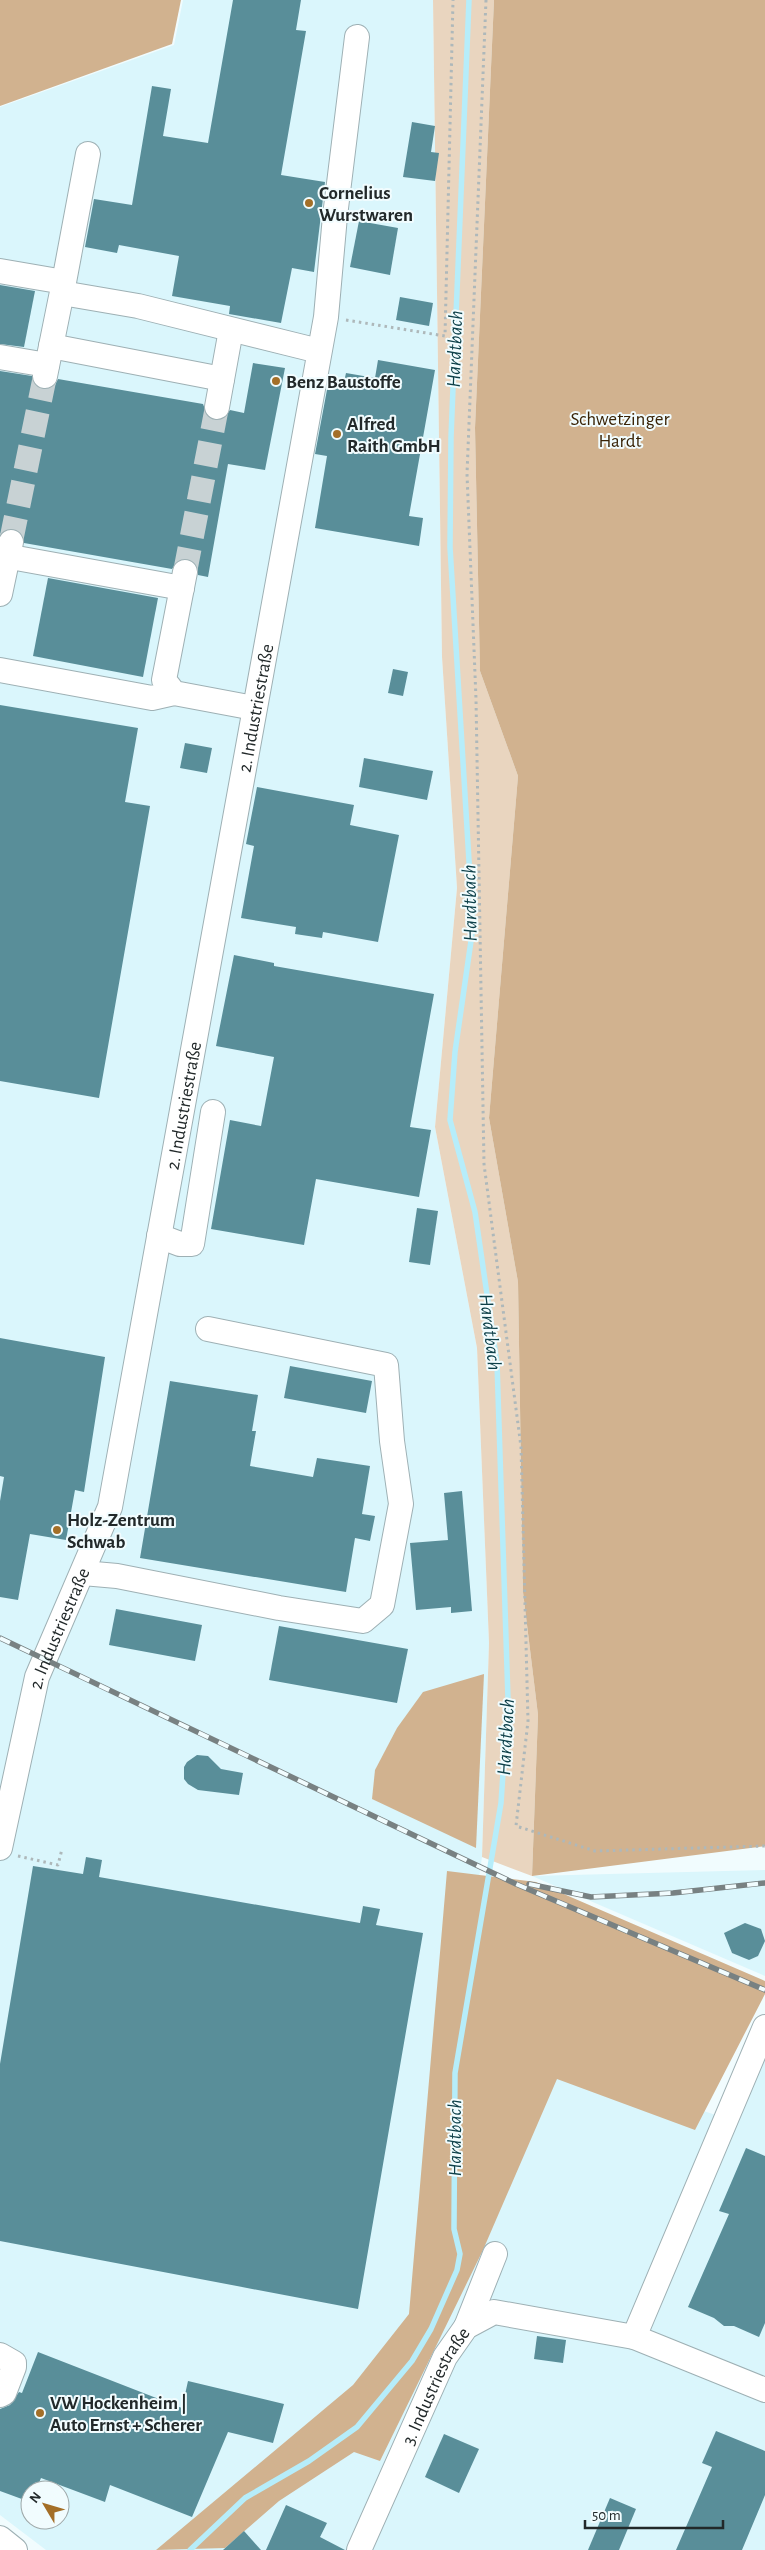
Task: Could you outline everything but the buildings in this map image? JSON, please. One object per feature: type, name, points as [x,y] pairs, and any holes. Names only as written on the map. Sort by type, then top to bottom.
[{"type":"street","name":"2. Industriestraße","points":[[7,1852],[37,1677],[110,1507],[326,317],[335,216],[357,37]]},
{"type":"street","points":[[48,362],[88,154]]},
{"type":"street","points":[[0,271],[319,351]]},
{"type":"street","points":[[217,407],[231,330]]},
{"type":"street","points":[[0,356],[222,379]]},
{"type":"street","points":[[0,594],[6,551],[183,580],[164,680],[174,693]]},
{"type":"street","points":[[0,670],[152,698],[174,693],[254,708]]},
{"type":"street","points":[[159,1236],[180,1244],[192,1244],[212,1112]]},
{"type":"street","points":[[83,1573],[117,1576],[279,1608],[363,1622],[382,1605],[401,1504],[392,1441],[386,1365],[208,1329]]},
{"type":"street","points":[[634,2337],[765,2026]]},
{"type":"street","points":[[466,2327],[495,2254]]},
{"type":"street","name":"3. Industriestraße","points":[[359,2550],[441,2365],[466,2327],[494,2312],[634,2337],[765,2390]]},
{"type":"street","points":[[0,2355],[14,2363],[14,2367],[4,2393],[0,2395]]},
{"type":"street","points":[[0,2538],[15,2550]]},
{"type":"path","points":[[326,317],[445,336],[453,0]]},
{"type":"path","points":[[486,0],[467,474],[476,699],[484,1164],[521,1457],[528,1721],[516,1826],[595,1851],[765,1846]]},
{"type":"path","points":[[7,1852],[58,1866],[62,1849]]},
{"type":"shaded area","points":[[183,0],[433,0],[442,657],[457,888],[435,1127],[477,1348],[489,1643],[482,1857],[452,2071],[555,2062],[737,2122],[765,2056],[765,2550],[46,2550],[0,2515],[0,107],[174,45]]},
{"type":"shaded area","points":[[433,0],[494,0],[475,428],[480,671],[518,776],[489,1118],[518,1282],[523,1592],[538,1715],[532,1876],[482,1857],[489,1643],[477,1348],[435,1127],[457,888],[442,657]]},
{"type":"shaded area","points":[[765,1870],[765,1976],[532,1876]]},
{"type":"green space","points":[[0,0],[181,0],[172,44],[0,106]]},
{"type":"green space","name":"Schwetzinger Hardt","points":[[494,0],[765,0],[765,1846],[532,1876],[538,1715],[523,1592],[518,1282],[489,1118],[518,776],[480,671],[475,428]]},
{"type":"green space","points":[[484,1674],[476,1848],[372,1799],[375,1770],[397,1728],[423,1692]]},
{"type":"green space","points":[[447,1871],[536,1882],[765,1981],[765,1994],[695,2130],[557,2079],[483,2250],[380,2461],[354,2452],[279,2501],[225,2548],[156,2550],[353,2385],[409,2314]]},
{"type":"waterway","name":"Hardtbach","points":[[190,2550],[245,2498],[309,2461],[357,2427],[412,2361],[431,2329],[457,2270],[460,2254],[454,2229],[455,2073],[501,1803],[508,1699],[497,1363],[475,1212],[450,1120],[455,1052],[473,927],[450,547],[451,437],[469,0]]},
{"type":"tunnel","points":[[11,541],[45,376]]},
{"type":"tunnel","points":[[185,572],[217,407]]},
{"type":"railway","points":[[0,1638],[516,1884],[765,1990]]},
{"type":"railway","points":[[529,1884],[591,1897],[673,1893],[765,1883]]},
{"type":"place","name":"Cornelius Wurstwaren","points":[[309,203]]},
{"type":"place","name":"Benz Baustoffe","points":[[276,381]]},
{"type":"place","name":"Alfred Raith GmbH","points":[[337,434]]},
{"type":"place","name":"Holz-Zentrum Schwab","points":[[57,1530]]},
{"type":"place","name":"VW Hockenheim | Auto Ernst + Scherer","points":[[40,2413]]}]
